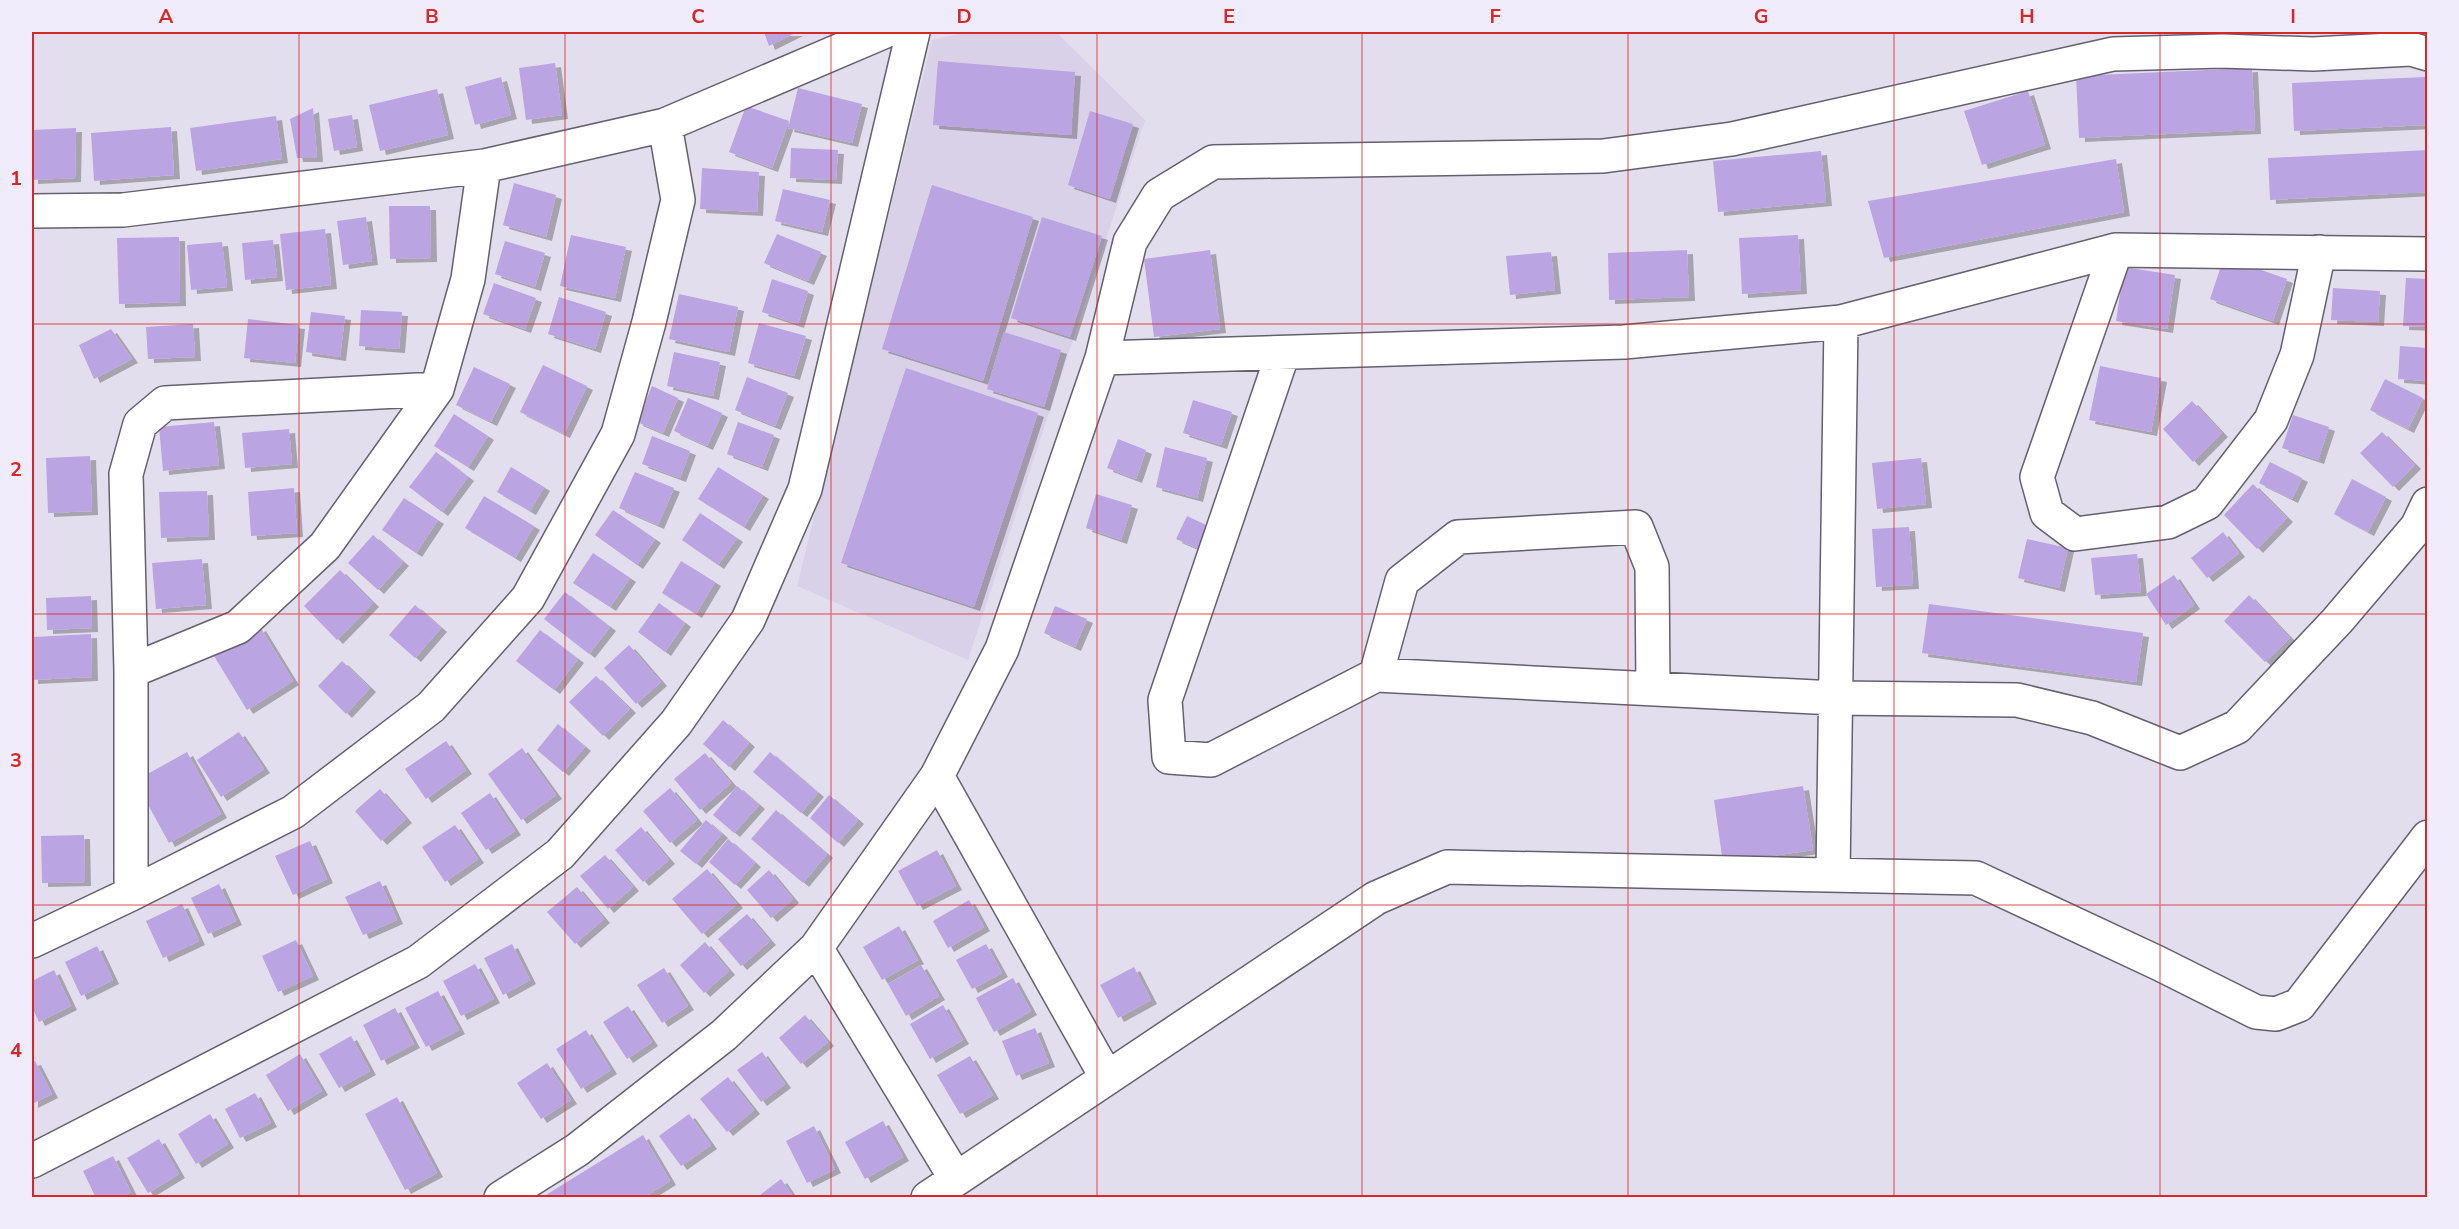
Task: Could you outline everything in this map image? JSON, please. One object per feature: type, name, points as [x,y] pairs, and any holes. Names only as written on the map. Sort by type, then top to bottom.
[{"type":"street","points":[[32,211],[123,210],[484,166],[665,125],[883,32]]},
{"type":"street","points":[[32,1161],[418,962],[560,854],[676,723],[748,620],[805,489],[913,32]]},
{"type":"street","points":[[501,1197],[576,1150],[724,1035],[816,948],[937,776],[1002,649],[1102,358],[1131,242],[1159,195],[1213,162],[1604,156],[1732,139],[2113,54],[2222,51],[2313,54],[2411,49],[2427,54]]},
{"type":"street","points":[[32,941],[293,812],[431,707],[528,598],[618,434],[649,322],[678,200],[665,125]]},
{"type":"street","points":[[131,671],[238,627],[325,546],[436,389],[468,279],[484,166]]},
{"type":"street","points":[[1102,358],[1624,342],[1841,322],[2116,250],[2427,254]]},
{"type":"street","points":[[2116,250],[2037,477],[2047,513],[2074,534],[2169,522],[2207,503],[2271,420],[2297,355],[2319,252]]},
{"type":"street","points":[[1833,875],[1841,322]]},
{"type":"street","points":[[1283,353],[1165,700],[1169,757],[1212,760],[1376,675],[1835,698],[2017,700],[2092,718],[2180,753],[2237,727],[2337,621],[2417,527],[2427,504]]},
{"type":"street","points":[[131,894],[131,671],[126,474],[140,424],[165,403],[436,389]]},
{"type":"street","points":[[1376,675],[1402,581],[1458,537],[1636,527],[1652,567],[1653,689]]},
{"type":"street","points":[[937,776],[1107,1078]]},
{"type":"street","points":[[928,1197],[1376,898],[1447,867],[1976,878],[2158,963],[2256,1012],[2276,1014],[2299,1005],[2427,837]]},
{"type":"street","points":[[816,948],[956,1179]]},
{"type":"shaded area","points":[[967,32],[1056,32],[1145,120],[968,660],[797,586],[932,40]]},
{"type":"building","points":[[764,32],[797,32],[769,46]]},
{"type":"building","points":[[938,61],[1075,72],[1071,135],[933,125]]},
{"type":"building","points":[[555,63],[562,115],[526,120],[519,68]]},
{"type":"building","points":[[2252,68],[2255,130],[2079,138],[2076,76]]},
{"type":"building","points":[[501,77],[511,115],[475,125],[465,87]]},
{"type":"building","points":[[2425,77],[2428,125],[2294,131],[2292,83]]},
{"type":"building","points":[[798,88],[862,104],[852,143],[788,128]]},
{"type":"building","points":[[437,89],[448,135],[380,151],[369,105]]},
{"type":"building","points":[[2028,91],[2045,145],[1982,165],[1964,111]]},
{"type":"building","points":[[746,106],[789,121],[772,168],[729,152]]},
{"type":"building","points":[[313,108],[317,158],[297,158],[290,119]]},
{"type":"building","points":[[1090,111],[1133,124],[1110,199],[1068,185]]},
{"type":"building","points":[[352,115],[357,147],[334,151],[328,119]]},
{"type":"building","points":[[276,116],[282,159],[196,171],[190,128]]},
{"type":"building","points":[[171,127],[174,175],[94,181],[91,133]]},
{"type":"building","points":[[76,128],[75,178],[32,180],[32,130]]},
{"type":"building","points":[[791,148],[838,150],[836,180],[790,178]]},
{"type":"building","points":[[2428,150],[2428,192],[2270,200],[2268,158]]},
{"type":"building","points":[[1821,151],[1826,202],[1718,212],[1713,161]]},
{"type":"building","points":[[2116,159],[2124,212],[1884,258],[1868,201]]},
{"type":"building","points":[[702,168],[759,172],[757,212],[700,209]]},
{"type":"building","points":[[514,183],[556,195],[546,237],[503,225]]},
{"type":"building","points":[[932,185],[1033,217],[983,381],[882,349]]},
{"type":"building","points":[[783,189],[830,200],[822,232],[775,221]]},
{"type":"building","points":[[389,206],[430,206],[431,258],[390,259]]},
{"type":"building","points":[[366,217],[372,261],[343,265],[337,221]]},
{"type":"building","points":[[1042,217],[1102,236],[1070,337],[1011,318]]},
{"type":"building","points":[[325,229],[331,285],[286,290],[280,234]]},
{"type":"building","points":[[777,234],[821,252],[808,281],[764,263]]},
{"type":"building","points":[[571,235],[626,247],[615,298],[560,286]]},
{"type":"building","points":[[1798,235],[1801,290],[1742,294],[1739,238]]},
{"type":"building","points":[[179,237],[180,302],[119,304],[117,238]]},
{"type":"building","points":[[273,240],[277,277],[245,280],[242,243]]},
{"type":"building","points":[[505,241],[545,253],[535,287],[495,274]]},
{"type":"building","points":[[222,242],[227,287],[191,290],[187,245]]},
{"type":"building","points":[[1210,250],[1220,329],[1154,337],[1144,259]]},
{"type":"building","points":[[1687,250],[1689,297],[1609,300],[1608,253]]},
{"type":"building","points":[[1551,252],[1555,290],[1510,295],[1506,256]]},
{"type":"building","points":[[2224,257],[2287,279],[2273,321],[2210,299]]},
{"type":"building","points":[[2124,267],[2175,275],[2167,329],[2116,321]]},
{"type":"building","points":[[2406,278],[2428,279],[2428,327],[2403,326]]},
{"type":"building","points":[[772,279],[808,291],[798,324],[762,312]]},
{"type":"building","points":[[494,283],[536,298],[525,329],[483,314]]},
{"type":"building","points":[[2333,288],[2380,291],[2378,322],[2331,320]]},
{"type":"building","points":[[679,294],[738,307],[729,352],[669,339]]},
{"type":"building","points":[[559,297],[606,312],[595,349],[548,334]]},
{"type":"building","points":[[361,310],[402,312],[399,349],[359,346]]},
{"type":"building","points":[[311,312],[345,316],[340,357],[306,352]]},
{"type":"building","points":[[248,319],[299,325],[295,363],[244,358]]},
{"type":"building","points":[[759,323],[806,336],[794,376],[748,363]]},
{"type":"building","points":[[193,324],[195,357],[148,359],[146,327]]},
{"type":"building","points":[[111,329],[132,359],[94,379],[79,345]]},
{"type":"building","points":[[1004,332],[1061,350],[1044,407],[987,389]]},
{"type":"building","points":[[2400,346],[2428,348],[2428,381],[2398,379]]},
{"type":"building","points":[[674,352],[720,362],[713,396],[667,386]]},
{"type":"building","points":[[543,365],[587,386],[564,434],[520,412]]},
{"type":"building","points":[[2100,366],[2161,378],[2151,432],[2089,420]]},
{"type":"building","points":[[474,367],[510,384],[491,422],[456,405]]},
{"type":"building","points":[[906,368],[1038,413],[974,607],[841,563]]},
{"type":"building","points":[[747,377],[788,393],[775,426],[735,410]]},
{"type":"building","points":[[2385,379],[2423,398],[2408,429],[2370,410]]},
{"type":"building","points":[[652,386],[678,398],[663,433],[637,422]]},
{"type":"building","points":[[688,398],[722,413],[707,446],[674,431]]},
{"type":"building","points":[[1193,400],[1232,412],[1221,445],[1183,433]]},
{"type":"building","points":[[2192,401],[2222,433],[2193,462],[2163,429]]},
{"type":"building","points":[[454,414],[488,436],[468,467],[434,446]]},
{"type":"building","points":[[2293,415],[2329,427],[2318,460],[2282,448]]},
{"type":"building","points":[[214,422],[219,465],[163,471],[159,427]]},
{"type":"building","points":[[738,422],[774,435],[762,467],[727,454]]},
{"type":"building","points":[[289,429],[292,464],[245,468],[242,433]]},
{"type":"building","points":[[2382,432],[2415,465],[2393,487],[2360,453]]},
{"type":"building","points":[[652,436],[690,451],[680,478],[642,464]]},
{"type":"building","points":[[1118,439],[1146,450],[1136,479],[1107,468]]},
{"type":"building","points":[[1165,447],[1207,458],[1197,498],[1156,487]]},
{"type":"building","points":[[436,452],[468,477],[442,512],[409,487]]},
{"type":"building","points":[[90,456],[92,511],[48,513],[46,458]]},
{"type":"building","points":[[1921,458],[1926,504],[1877,509],[1872,463]]},
{"type":"building","points":[[2270,462],[2302,478],[2292,499],[2259,483]]},
{"type":"building","points":[[511,467],[544,487],[530,511],[497,492]]},
{"type":"building","points":[[718,467],[763,495],[744,527],[698,499]]},
{"type":"building","points":[[635,472],[674,488],[658,525],[619,508]]},
{"type":"building","points":[[2352,479],[2386,497],[2368,532],[2334,514]]},
{"type":"building","points":[[2253,484],[2287,518],[2257,549],[2224,515]]},
{"type":"building","points":[[294,488],[297,533],[251,536],[248,492]]},
{"type":"building","points":[[207,491],[209,536],[161,538],[159,492]]},
{"type":"building","points":[[1096,494],[1132,505],[1121,540],[1086,528]]},
{"type":"building","points":[[484,496],[534,526],[515,558],[465,528]]},
{"type":"building","points":[[404,498],[438,520],[416,553],[382,530]]},
{"type":"building","points":[[613,510],[655,539],[637,565],[595,535]]},
{"type":"building","points":[[700,513],[737,538],[718,565],[682,540]]},
{"type":"building","points":[[1187,516],[1221,532],[1210,554],[1176,539]]},
{"type":"building","points":[[1909,527],[1913,585],[1876,587],[1872,529]]},
{"type":"building","points":[[2223,532],[2239,553],[2207,578],[2191,558]]},
{"type":"building","points":[[373,535],[403,562],[378,590],[348,563]]},
{"type":"building","points":[[2027,539],[2068,548],[2059,588],[2018,578]]},
{"type":"building","points":[[593,553],[630,578],[610,607],[573,583]]},
{"type":"building","points":[[2137,554],[2141,592],[2095,595],[2091,558]]},
{"type":"building","points":[[202,559],[206,605],[156,609],[152,563]]},
{"type":"building","points":[[681,561],[715,582],[696,614],[662,593]]},
{"type":"building","points":[[340,570],[373,603],[337,640],[304,606]]},
{"type":"building","points":[[2174,575],[2194,605],[2166,625],[2146,594]]},
{"type":"building","points":[[565,592],[610,627],[589,654],[544,619]]},
{"type":"building","points":[[2249,595],[2290,638],[2265,662],[2224,621]]},
{"type":"building","points":[[91,596],[92,628],[47,630],[46,598]]},
{"type":"building","points":[[659,603],[685,623],[665,652],[638,632]]},
{"type":"building","points":[[1929,604],[2143,633],[2136,682],[1922,653]]},
{"type":"building","points":[[415,605],[441,628],[415,658],[389,635]]},
{"type":"building","points":[[1055,606],[1087,619],[1075,647],[1044,633]]},
{"type":"building","points":[[260,627],[293,681],[247,710],[214,656]]},
{"type":"building","points":[[540,630],[578,659],[554,690],[516,661]]},
{"type":"building","points":[[91,634],[92,677],[32,680],[32,637]]},
{"type":"building","points":[[629,645],[661,682],[636,704],[604,668]]},
{"type":"building","points":[[342,661],[370,688],[346,714],[318,686]]},
{"type":"building","points":[[596,676],[630,709],[603,736],[569,702]]},
{"type":"building","points":[[723,720],[749,743],[729,767],[703,744]]},
{"type":"building","points":[[558,724],[585,747],[563,772],[537,750]]},
{"type":"building","points":[[239,732],[264,769],[221,797],[197,760]]},
{"type":"building","points":[[446,741],[466,770],[426,799],[405,769]]},
{"type":"building","points":[[522,748],[556,795],[521,820],[488,774]]},
{"type":"building","points":[[187,752],[221,814],[169,843],[135,781]]},
{"type":"building","points":[[770,752],[818,793],[801,813],[753,772]]},
{"type":"building","points":[[705,753],[731,783],[700,810],[674,779]]},
{"type":"building","points":[[737,786],[759,805],[734,833],[713,815]]},
{"type":"building","points":[[1803,786],[1813,850],[1723,863],[1714,800]]},
{"type":"building","points":[[670,788],[697,820],[670,843],[643,811]]},
{"type":"building","points":[[380,789],[406,819],[381,841],[355,811]]},
{"type":"building","points":[[490,793],[515,831],[486,850],[461,813]]},
{"type":"building","points":[[829,795],[858,820],[838,843],[810,818]]},
{"type":"building","points":[[776,810],[827,854],[803,883],[751,839]]},
{"type":"building","points":[[706,820],[722,834],[696,864],[680,851]]},
{"type":"building","points":[[455,825],[478,859],[445,882],[422,847]]},
{"type":"building","points":[[641,827],[669,860],[643,882],[615,850]]},
{"type":"building","points":[[84,835],[85,882],[42,883],[41,836]]},
{"type":"building","points":[[728,839],[755,863],[735,885],[709,862]]},
{"type":"building","points":[[310,841],[327,879],[293,895],[275,856]]},
{"type":"building","points":[[937,850],[956,886],[917,906],[898,871]]},
{"type":"building","points":[[605,855],[633,887],[608,909],[580,876]]},
{"type":"building","points":[[707,869],[737,904],[702,934],[672,899]]},
{"type":"building","points":[[769,870],[793,899],[771,918],[747,890]]},
{"type":"building","points":[[380,881],[397,920],[363,935],[345,897]]},
{"type":"building","points":[[219,884],[236,921],[208,934],[191,898]]},
{"type":"building","points":[[577,887],[604,919],[575,944],[547,912]]},
{"type":"building","points":[[969,900],[984,927],[948,948],[933,921]]},
{"type":"building","points":[[182,904],[199,941],[163,958],[146,921]]},
{"type":"building","points":[[747,914],[770,941],[741,966],[718,939]]},
{"type":"building","points":[[899,926],[918,960],[882,980],[863,947]]},
{"type":"building","points":[[296,940],[313,976],[278,992],[262,956]]},
{"type":"building","points":[[705,942],[729,971],[704,993],[680,965]]},
{"type":"building","points":[[512,944],[530,980],[503,995],[484,958]]},
{"type":"building","points":[[986,944],[1002,973],[972,989],[956,960]]},
{"type":"building","points":[[97,946],[113,980],[81,996],[65,962]]},
{"type":"building","points":[[475,964],[494,999],[461,1016],[443,981]]},
{"type":"building","points":[[921,965],[939,996],[906,1016],[888,984]]},
{"type":"building","points":[[1134,967],[1151,1000],[1118,1018],[1100,985]]},
{"type":"building","points":[[664,968],[688,1006],[662,1023],[637,985]]},
{"type":"building","points":[[54,970],[71,1006],[39,1022],[32,1007],[32,981]]},
{"type":"building","points":[[1013,978],[1031,1011],[994,1032],[976,998]]},
{"type":"building","points":[[438,991],[459,1030],[426,1047],[405,1008]]},
{"type":"building","points":[[943,1005],[963,1040],[930,1059],[910,1024]]},
{"type":"building","points":[[628,1006],[652,1042],[627,1059],[603,1022]]},
{"type":"building","points":[[395,1008],[414,1044],[381,1061],[363,1025]]},
{"type":"building","points":[[805,1015],[828,1042],[801,1064],[779,1038]]},
{"type":"building","points":[[1035,1028],[1049,1063],[1016,1076],[1002,1041]]},
{"type":"building","points":[[586,1030],[611,1070],[581,1089],[556,1049]]},
{"type":"building","points":[[351,1036],[370,1071],[339,1088],[319,1054]]},
{"type":"building","points":[[762,1052],[785,1084],[761,1102],[737,1070]]},
{"type":"building","points":[[300,1054],[322,1091],[288,1111],[266,1075]]},
{"type":"building","points":[[970,1056],[993,1095],[960,1114],[937,1075]]},
{"type":"building","points":[[35,1061],[52,1094],[32,1104],[32,1062]]},
{"type":"building","points":[[547,1063],[571,1100],[541,1119],[517,1083]]},
{"type":"building","points":[[728,1077],[754,1110],[727,1132],[700,1099]]},
{"type":"building","points":[[255,1093],[271,1123],[240,1138],[225,1109]]},
{"type":"building","points":[[397,1097],[437,1173],[405,1190],[365,1114]]},
{"type":"building","points":[[210,1114],[228,1144],[196,1164],[178,1134]]},
{"type":"building","points":[[689,1114],[711,1145],[681,1166],[659,1136]]},
{"type":"building","points":[[883,1121],[903,1157],[865,1179],[845,1142]]},
{"type":"building","points":[[814,1126],[835,1169],[807,1183],[786,1141]]},
{"type":"building","points":[[643,1135],[670,1181],[643,1198],[541,1198]]},
{"type":"building","points":[[159,1139],[179,1174],[148,1193],[127,1158]]},
{"type":"building","points":[[113,1156],[131,1192],[120,1198],[96,1198],[83,1171]]},
{"type":"building","points":[[781,1179],[794,1198],[756,1198]]}]
